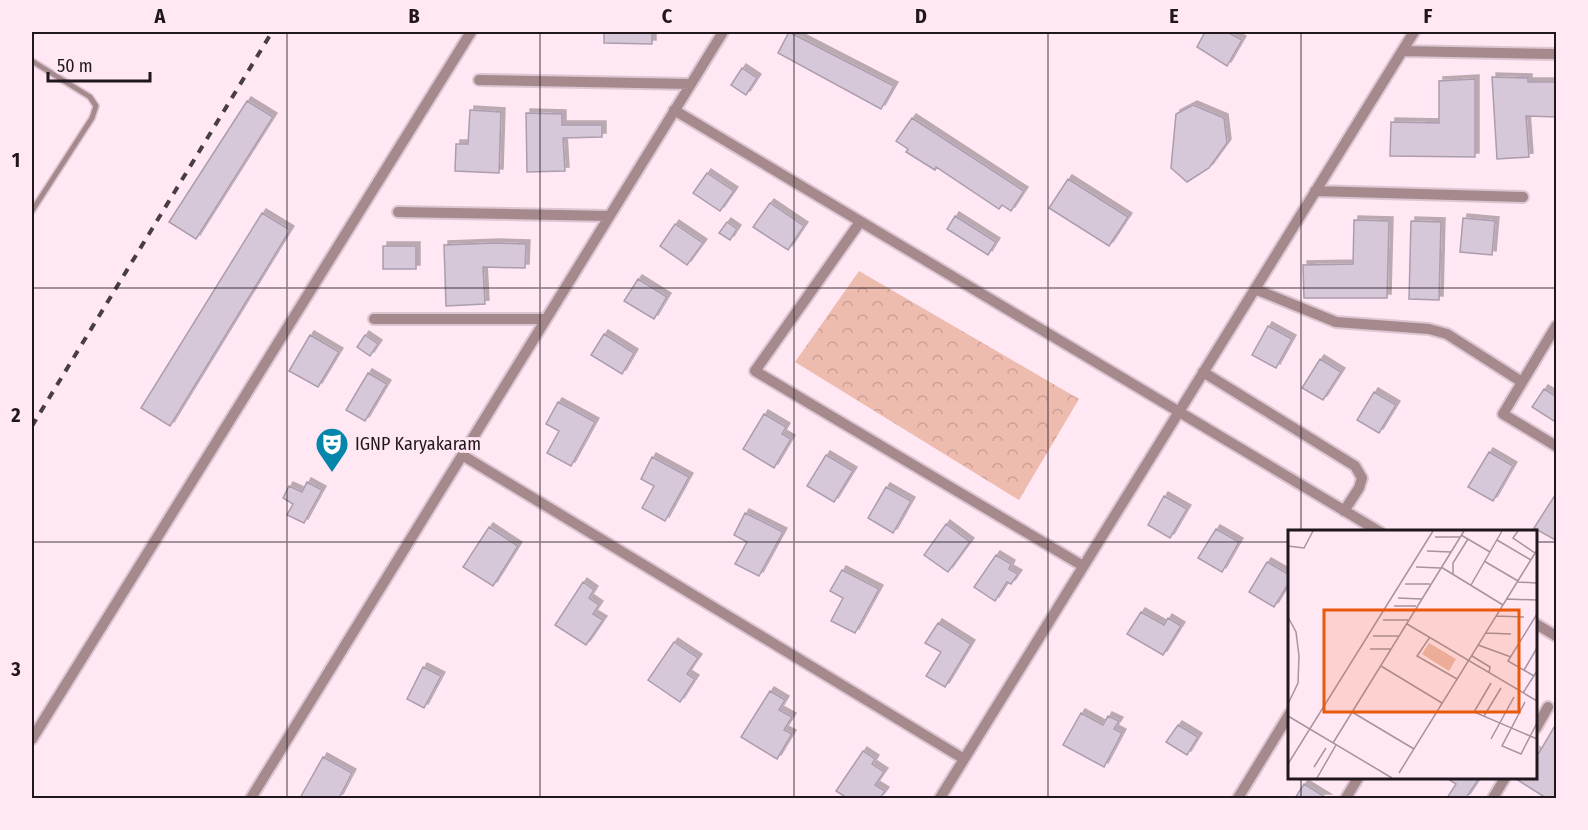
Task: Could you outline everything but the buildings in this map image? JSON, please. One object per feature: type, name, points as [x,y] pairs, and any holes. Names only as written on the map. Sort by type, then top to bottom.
[{"type":"street","points":[[32,739],[471,32]]},
{"type":"street","points":[[251,798],[723,32]]},
{"type":"street","points":[[940,798],[1414,32]]},
{"type":"street","points":[[1402,51],[1557,54]]},
{"type":"street","points":[[478,80],[690,84]]},
{"type":"street","points":[[674,110],[1378,530]]},
{"type":"street","points":[[1315,191],[1523,197]]},
{"type":"street","points":[[398,212],[609,216]]},
{"type":"street","points":[[860,222],[755,371],[1083,566]]},
{"type":"street","points":[[1255,289],[1336,322],[1429,329],[1447,334],[1522,382]]},
{"type":"street","points":[[374,319],[546,318]]},
{"type":"street","points":[[1557,326],[1503,414],[1557,446]]},
{"type":"street","points":[[1203,372],[1355,466],[1362,478],[1359,488],[1344,510]]},
{"type":"street","points":[[462,454],[964,759]]},
{"type":"street","points":[[1537,625],[1557,636]]},
{"type":"street","points":[[1537,726],[1548,707]]},
{"type":"street","points":[[1238,798],[1288,716]]},
{"type":"street","points":[[1346,798],[1357,779]]},
{"type":"street","points":[[1493,798],[1504,779]]},
{"type":"lane","points":[[32,61],[90,97],[96,106],[92,118],[32,211]]},
{"type":"green space","points":[[859,271],[1079,399],[1019,500],[795,362]]},
{"type":"railway","points":[[32,426],[272,32]]},
{"type":"place","name":"IGNP Karyakaram","points":[[332,473]]}]
